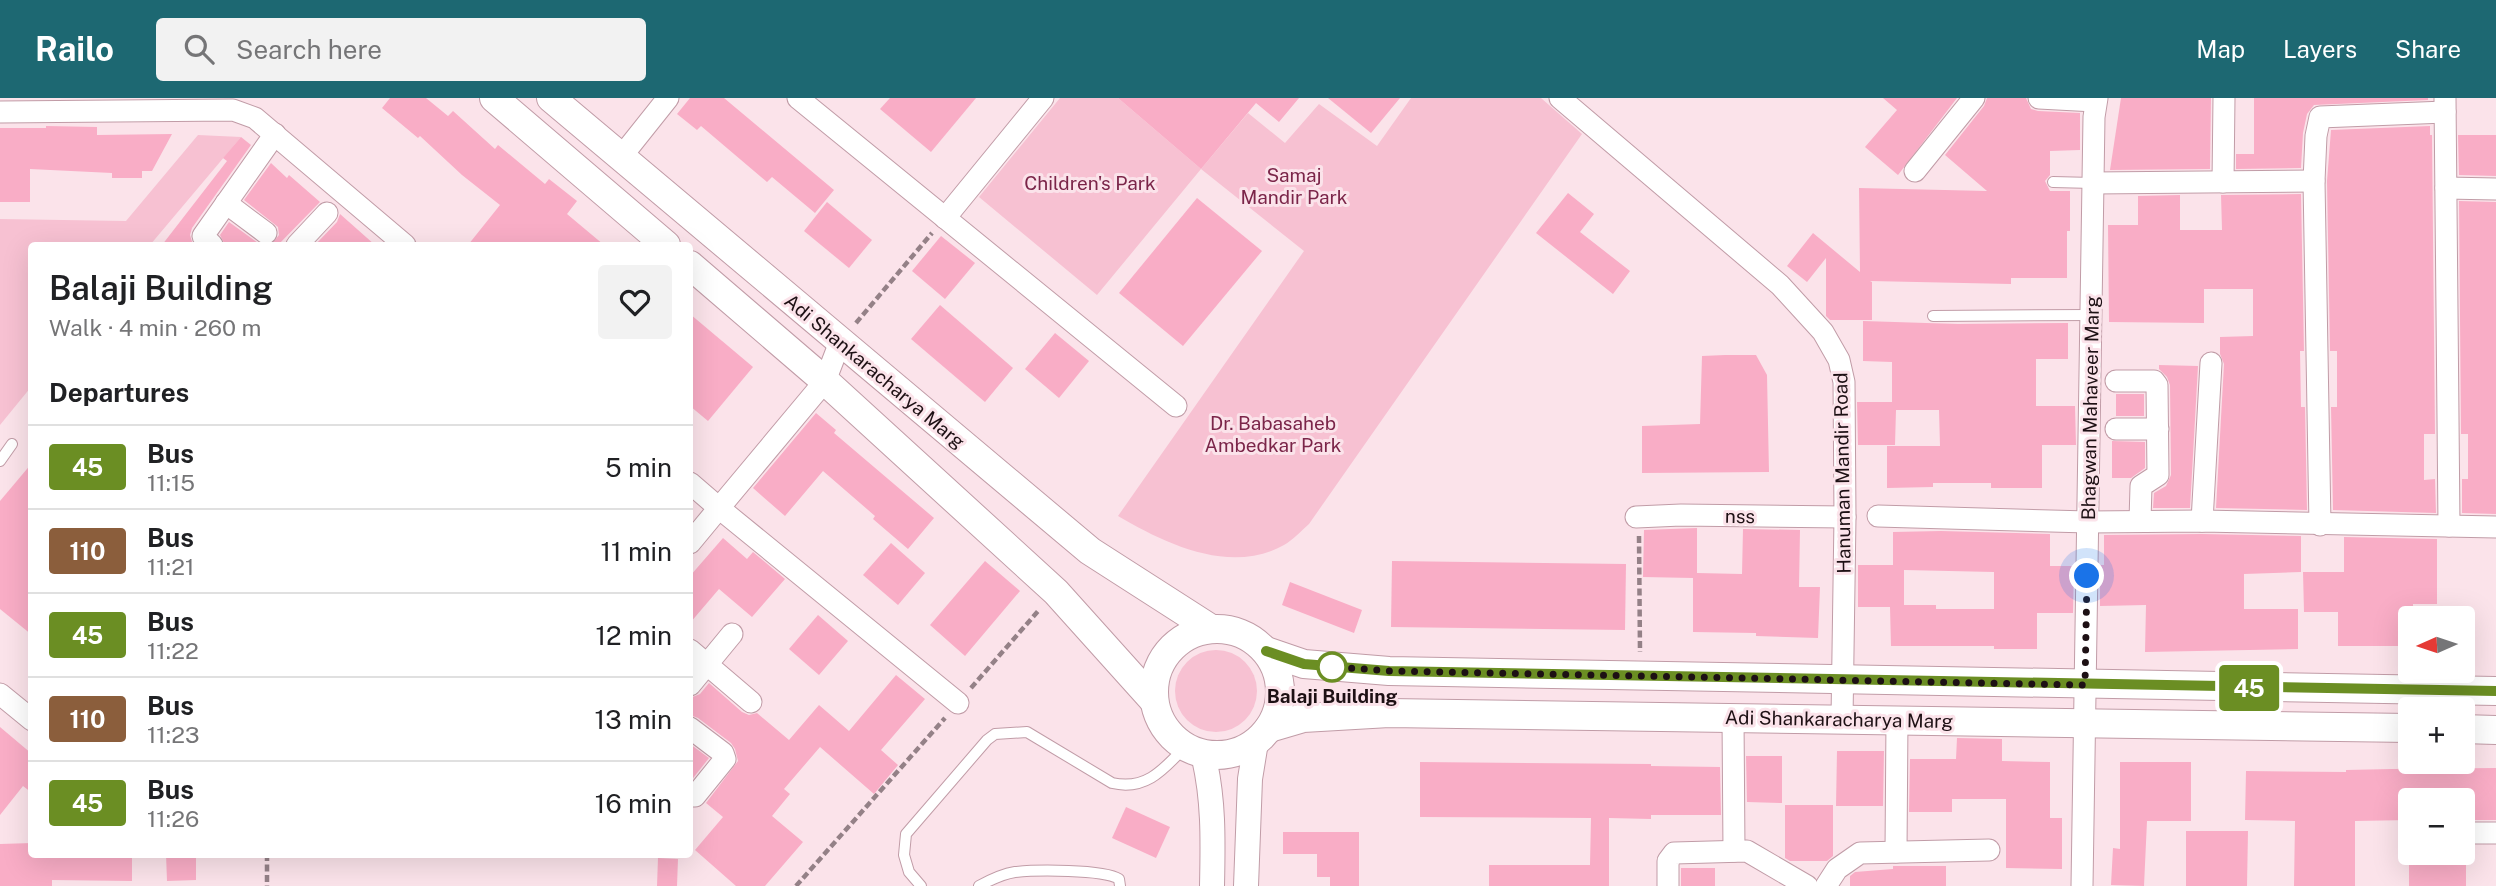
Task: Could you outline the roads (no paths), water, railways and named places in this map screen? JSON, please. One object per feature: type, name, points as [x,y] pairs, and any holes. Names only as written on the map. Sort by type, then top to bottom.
[{"type":"main road","points":[[495,98],[663,242]]},
{"type":"main road","name":"Adi Shankaracharya Marg","points":[[551,98],[1090,551],[1210,628]]},
{"type":"main road","name":"Adi Shankaracharya Marg","points":[[693,268],[825,381],[1056,592],[1154,701]]},
{"type":"main road","points":[[1210,628],[1231,629],[1241,633],[1266,651],[1276,669],[1280,690],[1278,711],[1263,735],[1240,751],[1222,756],[1194,750],[1170,735],[1160,719],[1154,701],[1154,682],[1161,662],[1173,646],[1190,634],[1210,628]]},
{"type":"main road","name":"Adi Shankaracharya Marg","points":[[1266,651],[1304,664],[1367,670],[2496,691]]},
{"type":"main road","name":"Adi Shankaracharya Marg","points":[[1263,735],[1303,718],[1388,713],[2398,729]]},
{"type":"main road","points":[[2475,729],[2496,730]]},
{"type":"street","points":[[621,157],[668,98]]},
{"type":"street","points":[[798,98],[1176,407]]},
{"type":"street","points":[[945,218],[1043,98]]},
{"type":"street","name":"Hanuman Mandir Road","points":[[1560,98],[1780,285],[1823,332],[1839,359],[1843,382],[1845,517],[1842,719]]},
{"type":"street","points":[[1915,171],[1974,98]]},
{"type":"street","points":[[2039,98],[2096,99]]},
{"type":"street","points":[[2223,182],[2224,98]]},
{"type":"street","name":"Bhagwan Mahaveer Marg","points":[[2082,886],[2096,99]]},
{"type":"street","points":[[0,112],[77,105],[233,110],[255,118],[401,242]]},
{"type":"street","points":[[2319,525],[2314,181],[2316,136],[2320,117],[2445,105],[2449,526]]},
{"type":"street","points":[[209,242],[203,236],[275,134]]},
{"type":"street","points":[[2093,183],[2314,181]]},
{"type":"street","points":[[2446,188],[2496,188]]},
{"type":"street","points":[[226,203],[266,233]]},
{"type":"street","points":[[300,242],[327,213]]},
{"type":"street","points":[[693,539],[825,381],[840,342]]},
{"type":"street","points":[[2202,521],[2211,363]]},
{"type":"street","points":[[2116,380],[2154,381],[2157,385],[2158,475],[2141,486],[2140,521]]},
{"type":"street","points":[[2116,429],[2158,429]]},
{"type":"street","points":[[693,486],[958,703]]},
{"type":"street","points":[[1878,516],[2088,522],[2202,521],[2496,527]]},
{"type":"street","name":"nss","points":[[1637,517],[1845,517]]},
{"type":"street","points":[[693,681],[732,634]]},
{"type":"street","points":[[693,653],[751,702]]},
{"type":"street","points":[[0,694],[28,717]]},
{"type":"street","points":[[1733,717],[1734,851]]},
{"type":"street","points":[[1896,852],[1898,720]]},
{"type":"street","points":[[693,730],[723,753],[725,759],[693,796]]},
{"type":"street","points":[[1246,886],[1250,779],[1263,735]]},
{"type":"street","points":[[1194,750],[1210,785],[1213,816],[1212,886]]},
{"type":"street","points":[[2475,833],[2496,833]]},
{"type":"street","points":[[1826,886],[1837,869],[1860,853],[1989,850]]},
{"type":"street","points":[[1668,886],[1668,861],[1674,853],[1734,851],[1754,854],[1807,886]]},
{"type":"lane","points":[[2053,182],[2093,183]]},
{"type":"lane","points":[[1933,316],[2091,315]]},
{"type":"lane","points":[[0,461],[12,444]]},
{"type":"lane","points":[[921,886],[909,873],[904,855],[906,834],[995,734],[1027,732],[1112,783],[1125,786],[1151,779],[1194,750]]},
{"type":"lane","points":[[979,886],[1014,872],[1085,872],[1114,876],[1119,879],[1120,886]]},
{"type":"place","name":"Balaji Building","points":[[1332,667]]},
{"type":"park label","name":"Children's Park","points":[[1090,183]]},
{"type":"park label","name":"Samaj Mandir Park","points":[[1294,186]]},
{"type":"park label","name":"Dr. Babasaheb Ambedkar Park","points":[[1273,434]]}]
